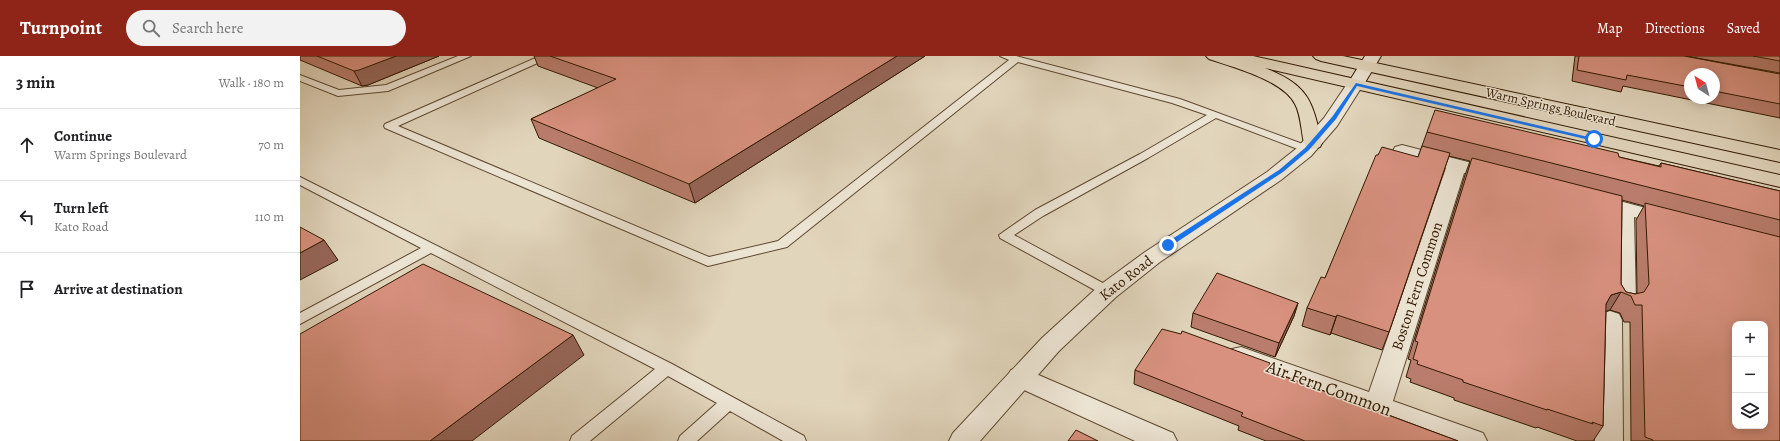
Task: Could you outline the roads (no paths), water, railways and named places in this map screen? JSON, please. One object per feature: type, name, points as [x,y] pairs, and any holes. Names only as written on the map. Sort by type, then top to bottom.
[{"type":"main road","points":[[1214,56],[1265,73],[1295,91],[1304,103],[1310,146]]},
{"type":"main road","name":"Warm Springs Boulevard","points":[[1232,56],[1780,181]]},
{"type":"main road","name":"Warm Springs Boulevard","points":[[1321,56],[1370,61],[1780,156]]},
{"type":"street","name":"Kato Road","points":[[963,441],[1020,376],[1064,331],[1107,291],[1168,245],[1281,171],[1310,146],[1334,118],[1370,61]]},
{"type":"street","points":[[1402,151],[1518,181]]},
{"type":"street","name":"Boston Fern Common","points":[[1378,406],[1457,165]]},
{"type":"street","points":[[1579,197],[1684,224]]},
{"type":"street","points":[[1609,441],[1624,208]]},
{"type":"street","name":"Air Fern Common","points":[[1216,346],[1473,441]]},
{"type":"street","points":[[1020,376],[1163,441]]},
{"type":"lane","points":[[300,78],[338,93],[388,88],[466,56]]},
{"type":"lane","points":[[548,56],[389,126],[708,262],[782,244],[1016,59]]},
{"type":"lane","points":[[1005,56],[1176,100],[1310,146]]},
{"type":"lane","points":[[1107,291],[1005,235],[1039,213],[1144,156],[1215,114]]},
{"type":"lane","points":[[300,180],[667,368],[791,439]]},
{"type":"lane","points":[[300,319],[432,247]]},
{"type":"lane","points":[[578,441],[667,368]]},
{"type":"lane","points":[[686,441],[728,402]]}]
